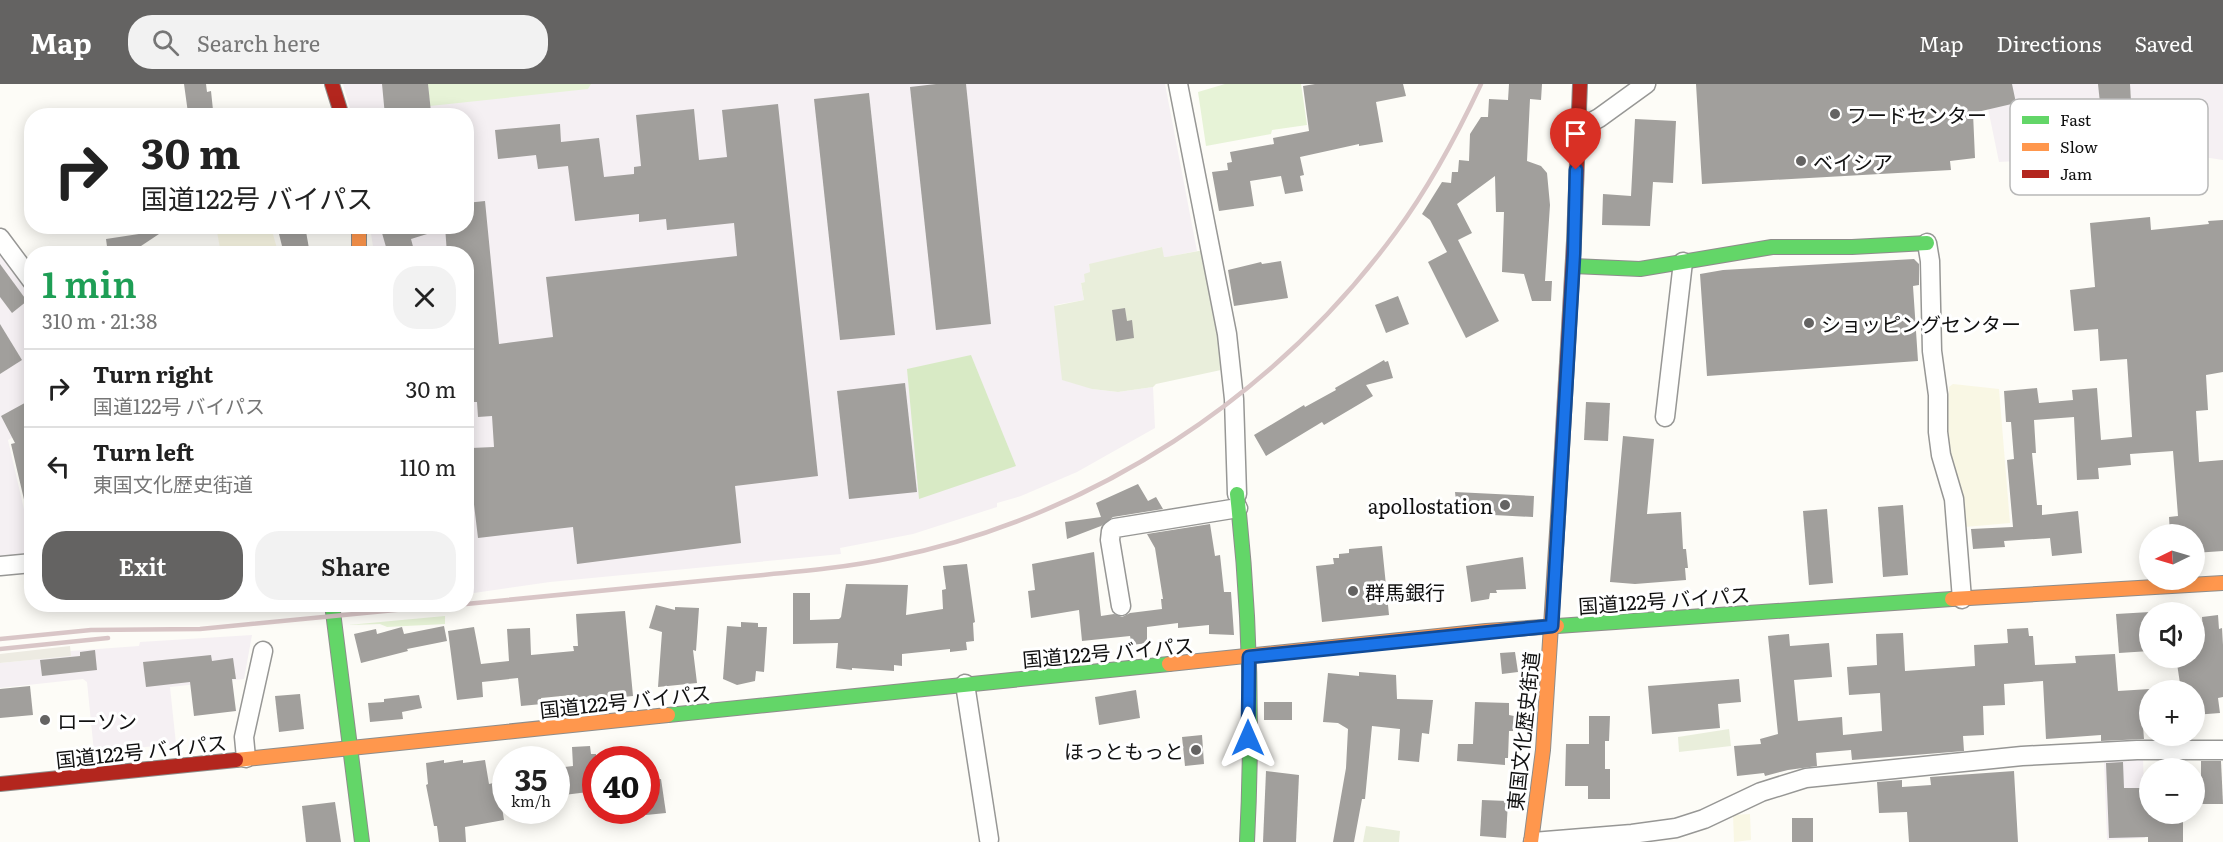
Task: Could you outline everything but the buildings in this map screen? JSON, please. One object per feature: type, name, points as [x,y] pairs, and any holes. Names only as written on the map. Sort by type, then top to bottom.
[{"type":"main road","points":[[332,84],[340,108]]},
{"type":"main road","name":"東国文化歴史街道","points":[[1532,842],[1533,817],[1544,750],[1552,626],[1573,266],[1580,84]]},
{"type":"main road","points":[[1573,266],[1640,269],[1772,248],[1927,243]]},
{"type":"main road","points":[[1238,501],[1244,556],[1249,657],[1247,842]]},
{"type":"main road","name":"国道122号 バイパス","points":[[0,784],[1552,626],[2223,584]]},
{"type":"main road","points":[[333,612],[362,842]]},
{"type":"street","points":[[1578,129],[1599,118],[1646,84]]},
{"type":"street","points":[[1120,606],[1110,540],[1111,531],[1120,525],[1238,501],[1234,399],[1227,334],[1185,85]]},
{"type":"street","points":[[0,238],[24,270]]},
{"type":"street","points":[[1927,243],[1930,261],[1932,351],[1938,395],[1938,432],[1941,456],[1954,499],[1962,599]]},
{"type":"street","points":[[1665,417],[1679,314],[1683,262]]},
{"type":"street","points":[[0,566],[24,564]]},
{"type":"street","points":[[246,758],[244,737],[262,651]]},
{"type":"street","points":[[965,684],[989,839]]},
{"type":"street","points":[[1532,842],[1676,828],[1704,819],[1761,792],[1806,778],[2022,756],[2137,750],[2223,750]]},
{"type":"shaded area","points":[[343,84],[1165,84],[1197,251],[1164,257],[1161,247],[1089,265],[1090,272],[1085,282],[1081,283],[1084,300],[1055,305],[1092,389],[1118,392],[1153,387],[1155,428],[1077,472],[1021,496],[997,503],[997,507],[913,534],[840,548],[841,554],[550,582],[474,593],[474,246],[373,246],[371,234],[474,234],[474,108],[350,108]]},
{"type":"shaded area","points":[[1983,84],[2223,84],[2223,160],[2208,158],[2208,99],[2010,99],[2010,161],[1999,162]]},
{"type":"shaded area","points":[[217,234],[273,234],[276,246],[220,246]]},
{"type":"shaded area","points":[[0,254],[24,286],[24,430],[8,440],[24,510],[24,554],[0,556]]},
{"type":"shaded area","points":[[1953,384],[1999,389],[2010,523],[1965,527],[1946,428],[1949,387]]},
{"type":"shaded area","points":[[252,635],[244,679],[170,687],[176,744],[94,752],[87,682],[83,679],[0,688],[0,663],[70,656],[70,651],[139,646],[140,642]]},
{"type":"shaded area","points":[[70,646],[71,656],[0,663],[0,654]]},
{"type":"shaded area","points":[[2143,756],[2143,758],[2139,758],[2139,824],[2145,824],[2145,838],[2107,840],[2104,760]]},
{"type":"shaded area","points":[[1750,814],[1751,840],[1734,842],[1733,815]]},
{"type":"green space","points":[[428,84],[591,84],[588,89],[430,106]]},
{"type":"green space","points":[[1225,84],[1301,84],[1307,125],[1272,130],[1271,134],[1206,146],[1198,92]]},
{"type":"green space","points":[[1162,247],[1164,257],[1204,250],[1220,343],[1221,370],[1156,384],[1153,387],[1118,392],[1092,389],[1062,380],[1054,306],[1084,300],[1081,283],[1085,282],[1084,274],[1090,272],[1089,264]]},
{"type":"green space","points":[[971,355],[1016,466],[919,499],[907,369]]},
{"type":"green space","points":[[445,616],[445,624],[387,627],[380,624],[348,625]]},
{"type":"green space","points":[[1729,729],[1731,746],[1679,752],[1678,737]]},
{"type":"green space","points":[[1366,826],[1400,831],[1399,842],[1363,842]]},
{"type":"railway","points":[[474,603],[806,571],[891,558],[965,539],[1038,513],[1107,480],[1174,442],[1236,397],[1294,347],[1348,292],[1396,232],[1420,197],[1453,141],[1481,84]]},
{"type":"railway","points":[[0,639],[91,630],[200,629],[375,612]]},
{"type":"railway","points":[[0,649],[108,638]]},
{"type":"traffic: fast","points":[[1573,266],[1640,269],[1772,247],[1852,247],[1927,243]]},
{"type":"traffic: fast","points":[[1237,494],[1245,581],[1249,668],[1250,755],[1247,842]]},
{"type":"traffic: fast","points":[[1557,626],[1952,599]]},
{"type":"traffic: fast","points":[[333,612],[362,842]]},
{"type":"traffic: fast","points":[[668,715],[1169,664]]},
{"type":"traffic: slow","points":[[359,234],[359,246]]},
{"type":"traffic: slow","points":[[1531,842],[1543,750],[1559,501]]},
{"type":"traffic: slow","points":[[1952,599],[2223,583]]},
{"type":"traffic: slow","points":[[1169,664],[1486,631],[1557,626]]},
{"type":"traffic: slow","points":[[236,760],[668,715]]},
{"type":"traffic: jam","points":[[332,84],[340,108]]},
{"type":"traffic: jam","points":[[1559,501],[1574,241],[1580,84]]},
{"type":"traffic: jam","points":[[0,784],[236,760]]},
{"type":"place","name":"フードセンター","points":[[1835,114]]},
{"type":"place","name":"ベイシア","points":[[1801,161]]},
{"type":"place","name":"ショッピングセンター","points":[[1809,323]]},
{"type":"place","name":"apollostation","points":[[1505,505]]},
{"type":"place","name":"群馬銀行","points":[[1353,591]]},
{"type":"place","name":"ローソン","points":[[45,720]]},
{"type":"place","name":"ほっともっと","points":[[1196,750]]},
{"type":"route","points":[[1248,738],[1249,657],[1552,626],[1574,254],[1576,170]]}]
